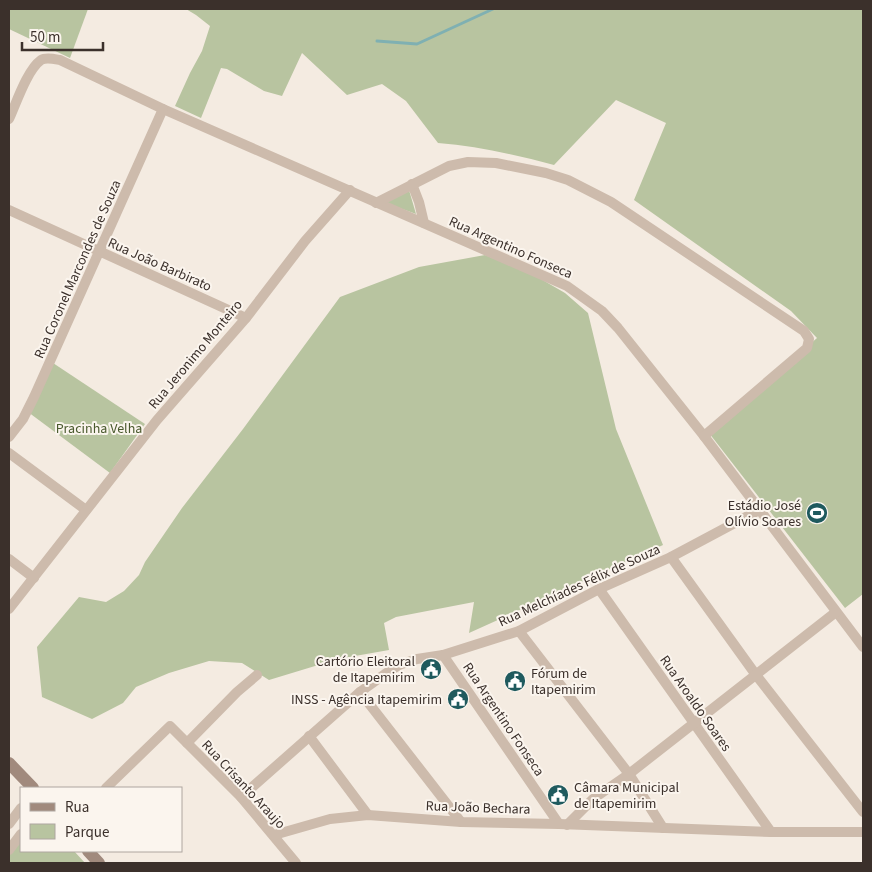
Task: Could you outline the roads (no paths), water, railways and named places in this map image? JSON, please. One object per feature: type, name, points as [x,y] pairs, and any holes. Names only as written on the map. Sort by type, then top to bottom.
[{"type":"main road","points":[[9,763],[32,787]]},
{"type":"main road","points":[[89,852],[99,863]]},
{"type":"street","name":"Rua Argentino Fonseca","points":[[9,119],[29,75],[43,59],[60,60],[376,203],[567,286],[602,311],[618,328],[704,436],[863,647]]},
{"type":"street","name":"Rua Coronel Marcondes de Souza","points":[[9,438],[34,397],[163,108]]},
{"type":"street","points":[[376,203],[449,166],[479,162],[521,168],[568,180],[611,202],[804,331],[809,339],[807,348],[704,436]]},
{"type":"street","points":[[412,184],[424,223]]},
{"type":"street","name":"Rua Jeronimo Monteiro","points":[[9,609],[157,420],[246,318],[305,241],[350,190]]},
{"type":"street","name":"Rua João Barbirato","points":[[9,210],[246,318]]},
{"type":"street","points":[[9,453],[86,510]]},
{"type":"street","name":"Rua Melchíades Félix de Souza","points":[[241,797],[360,692],[399,665],[417,659],[443,655],[520,631],[599,589],[671,557],[759,510]]},
{"type":"street","points":[[671,557],[756,675],[863,812]]},
{"type":"street","points":[[9,558],[34,578]]},
{"type":"street","name":"Rua Aroaldo Soares","points":[[599,589],[771,832]]},
{"type":"street","points":[[563,824],[836,612]]},
{"type":"street","points":[[520,631],[629,774],[663,828]]},
{"type":"street","name":"Rua Argentino Fonseca","points":[[443,655],[563,824]]},
{"type":"street","points":[[187,743],[237,692],[257,675]]},
{"type":"street","points":[[360,692],[461,822]]},
{"type":"street","name":"Rua Crisanto Araujo","points":[[107,787],[170,726],[241,797],[296,863]]},
{"type":"street","points":[[309,736],[368,814]]},
{"type":"street","points":[[9,824],[20,809]]},
{"type":"street","name":"Rua João Bechara","points":[[274,835],[330,819],[368,814],[461,822],[771,832],[863,832]]},
{"type":"street","points":[[9,850],[20,835]]},
{"type":"waterway","points":[[377,41],[417,44],[493,9]]},
{"type":"place","name":"Estádio José Olívio Soares","points":[[817,513]]},
{"type":"place","name":"Cartório Eleitoral de Itapemirim","points":[[431,669]]},
{"type":"place","name":"Fórum de Itapemirim","points":[[515,681]]},
{"type":"place","name":"INSS - Agência Itapemirim","points":[[458,699]]},
{"type":"place","name":"Câmara Municipal de Itapemirim","points":[[558,795]]},
{"type":"park label","name":"Pracinha Velha","points":[[99,428]]}]
